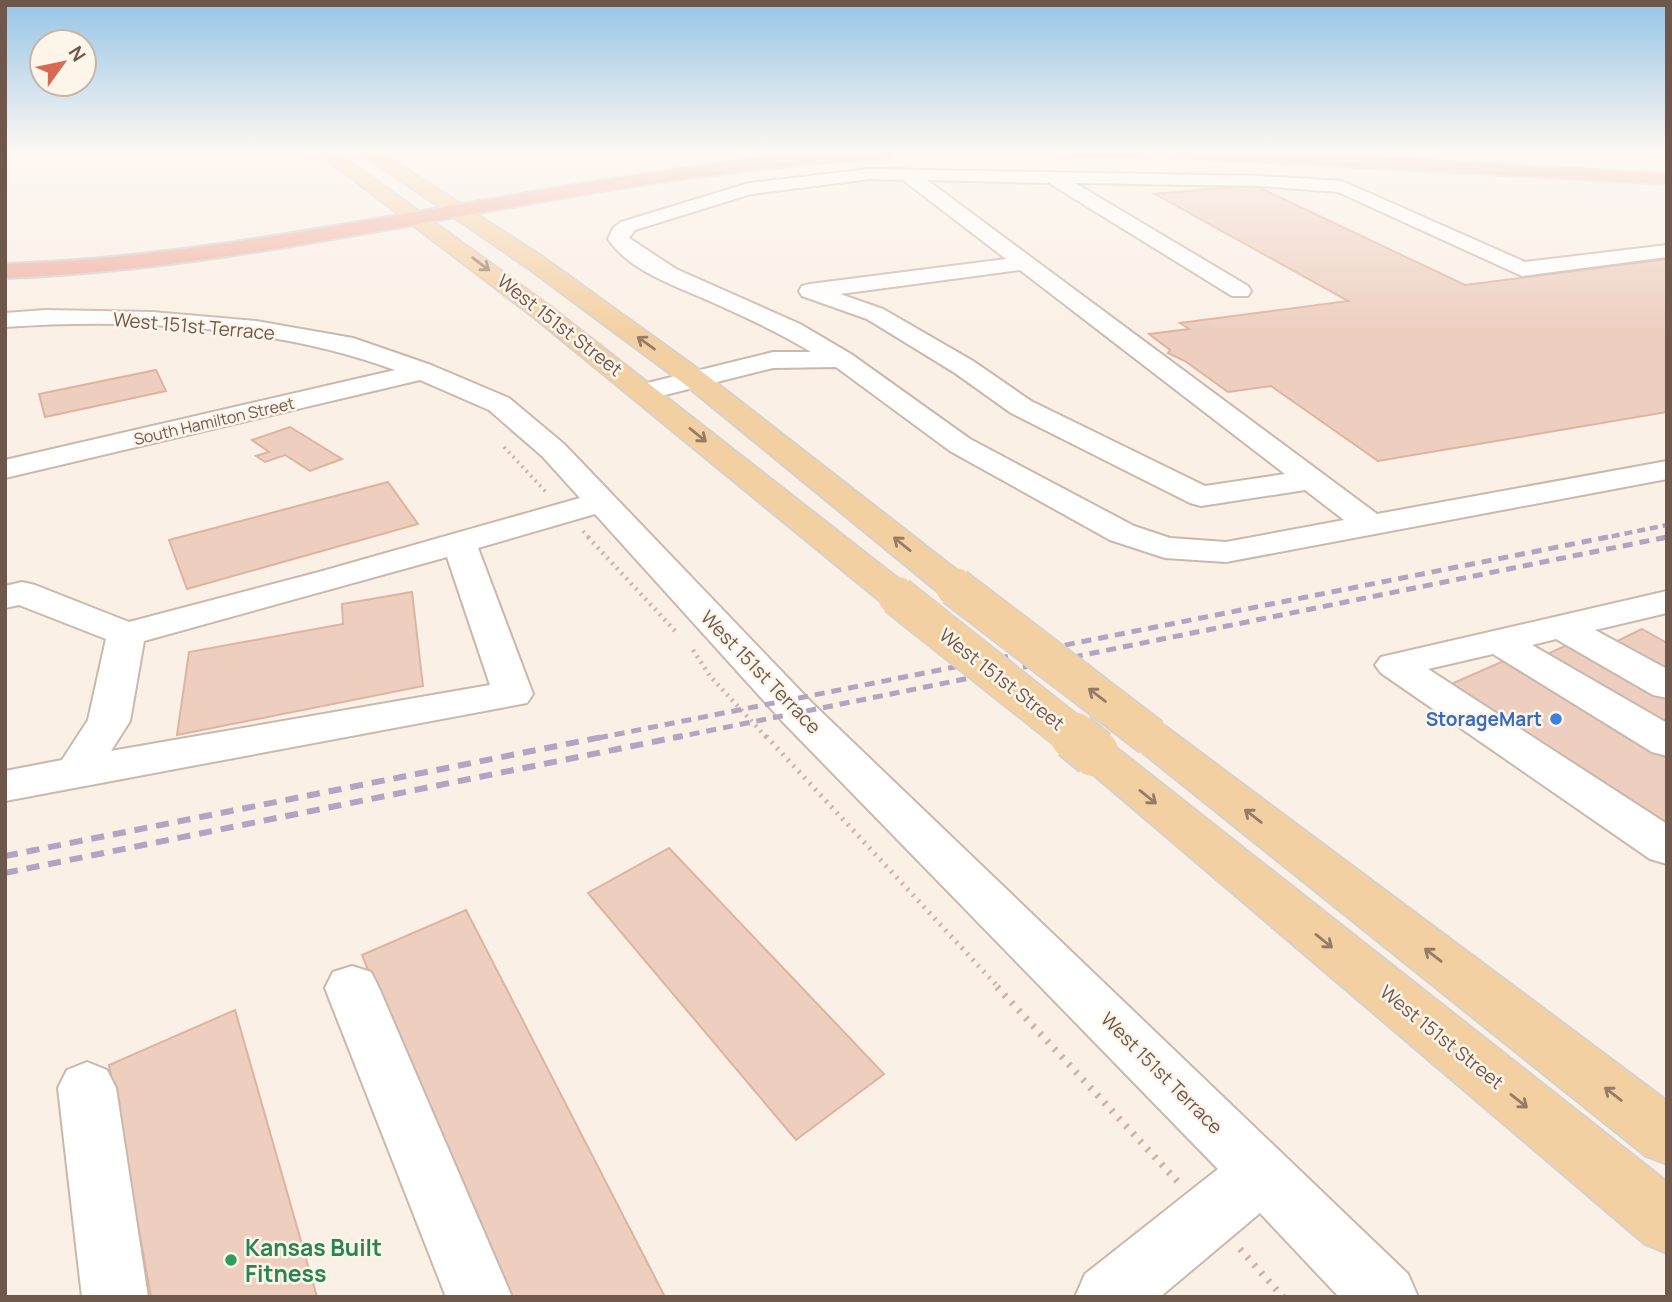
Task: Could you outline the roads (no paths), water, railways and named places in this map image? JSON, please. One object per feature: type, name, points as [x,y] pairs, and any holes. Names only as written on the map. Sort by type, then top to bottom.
[{"type":"highway","points":[[5,262],[110,257],[439,213]]},
{"type":"highway","points":[[5,271],[156,260],[330,233],[415,215]]},
{"type":"highway","points":[[330,233],[447,238]]},
{"type":"main road","name":"West 151st Street","points":[[412,213],[558,321],[1095,753],[1667,1222]]},
{"type":"main road","name":"West 151st Street","points":[[461,213],[567,285],[696,380],[955,587],[1667,1136]]},
{"type":"street","points":[[668,213],[643,220],[620,232],[618,239],[626,248],[668,274],[799,333],[842,359],[960,445],[1122,533],[1165,548],[1226,552],[1667,470]]},
{"type":"street","points":[[958,213],[1372,526]]},
{"type":"street","points":[[1111,213],[1240,291]]},
{"type":"street","points":[[1399,213],[1522,269],[1667,251]]},
{"type":"street","points":[[1025,263],[810,291],[875,314],[964,367],[1021,407],[1201,496],[1311,480]]},
{"type":"street","name":"West 151st Terrace","points":[[5,320],[44,317],[152,319],[256,328],[353,346],[422,370],[499,404],[553,450],[583,507],[797,712],[1385,1297]]},
{"type":"street","points":[[773,360],[767,352],[773,341],[799,333]]},
{"type":"street","points":[[645,392],[773,360],[842,359]]},
{"type":"street","name":"South Hamilton Street","points":[[5,469],[378,383],[422,370]]},
{"type":"street","points":[[5,597],[22,593],[126,634],[332,580],[583,507]]},
{"type":"street","points":[[5,786],[513,694],[459,543]]},
{"type":"street","points":[[1667,602],[1395,665],[1667,847]]},
{"type":"street","points":[[1628,611],[1667,631]]},
{"type":"street","points":[[1561,626],[1667,686]]},
{"type":"street","points":[[76,772],[109,721],[126,634]]},
{"type":"street","points":[[1498,641],[1667,741]]},
{"type":"street","points":[[352,988],[479,1297]]},
{"type":"street","points":[[87,1088],[115,1297]]},
{"type":"street","points":[[1108,1297],[1262,1172]]},
{"type":"railway","points":[[1599,539],[1667,525]]},
{"type":"railway","points":[[598,738],[1608,537]]},
{"type":"railway","points":[[673,738],[1667,537],[1659,539]]},
{"type":"railway","points":[[5,856],[607,736]]},
{"type":"railway","points":[[5,873],[682,736]]},
{"type":"place","name":"StorageMart","points":[[1556,719]]},
{"type":"place","name":"Kansas Built Fitness","points":[[231,1260]]}]
